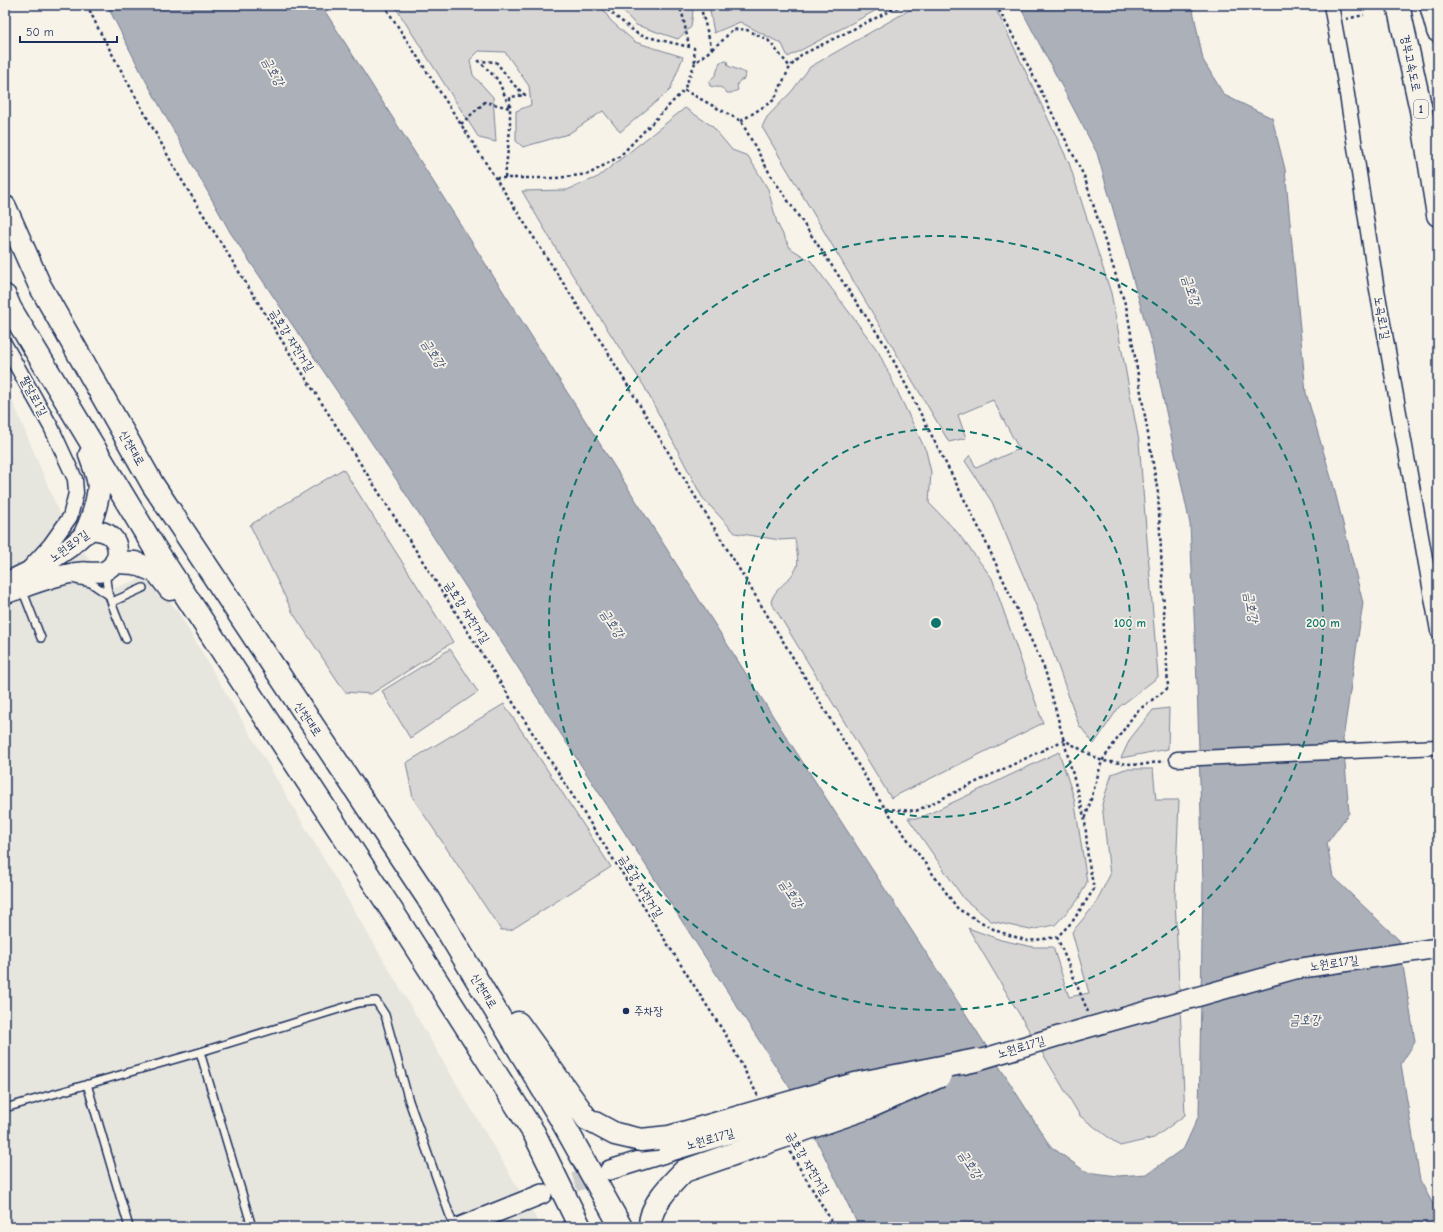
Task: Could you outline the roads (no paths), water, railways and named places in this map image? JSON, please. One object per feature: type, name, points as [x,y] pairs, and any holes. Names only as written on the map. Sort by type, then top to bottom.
[{"type":"highway","name":"경부고속도로","points":[[1398,5],[1421,110],[1438,215]]},
{"type":"highway","points":[[1431,5],[1438,31]]},
{"type":"highway","name":"신천대로","points":[[5,206],[40,286],[153,485],[427,897],[559,1116],[620,1227]]},
{"type":"highway","points":[[5,296],[10,308],[154,547],[396,916],[534,1133],[580,1227]]},
{"type":"highway","points":[[5,300],[18,331],[89,452],[98,481],[95,506],[87,531]]},
{"type":"highway","points":[[112,566],[135,563],[157,572],[274,730]]},
{"type":"highway","points":[[427,897],[587,1120],[615,1134],[641,1140],[669,1137],[856,1084],[977,1060]]},
{"type":"highway","points":[[650,1227],[649,1218],[663,1193],[684,1171],[867,1108],[977,1060]]},
{"type":"main road","name":"노원로9길","points":[[97,530],[106,533],[113,538],[117,549],[112,566],[98,573],[82,571],[17,585],[69,548],[87,531],[97,530]]},
{"type":"main road","name":"노원로17길","points":[[610,1170],[977,1060],[1295,969],[1438,948]]},
{"type":"main road","points":[[460,1227],[542,1194]]},
{"type":"street","name":"노곡로1길","points":[[1331,5],[1346,88],[1376,284],[1438,631]]},
{"type":"street","name":"팔달로1길","points":[[5,345],[51,428],[75,479],[76,493],[70,517],[50,545],[31,566],[17,585]]},
{"type":"street","points":[[1177,759],[1438,747]]},
{"type":"lane","points":[[112,566],[106,576],[106,586],[126,639]]},
{"type":"lane","points":[[41,638],[17,585],[77,580],[91,583],[111,599]]},
{"type":"lane","points":[[111,599],[143,588]]},
{"type":"lane","points":[[5,1108],[200,1052],[358,1004],[376,1001],[385,1014],[409,1101],[454,1227]]},
{"type":"lane","points":[[200,1052],[252,1227]]},
{"type":"lane","points":[[87,1084],[129,1227]]},
{"type":"water","name":"금호강","points":[[107,5],[321,5],[778,724],[1050,1146],[1086,1172],[1118,1176],[1147,1174],[1184,1148],[1199,1115],[1203,883],[1197,682],[1190,524],[1152,346],[1097,153],[1019,5],[1192,5],[1203,60],[1224,95],[1272,118],[1285,169],[1306,393],[1333,484],[1363,603],[1343,739],[1349,813],[1327,843],[1333,877],[1399,940],[1415,1042],[1401,1064],[1420,1180],[1436,1210],[1432,1227],[859,1227],[795,1096],[396,479],[230,232],[142,74]]},
{"type":"tunnel","points":[[547,1192],[607,1171]]},
{"type":"place","name":"주차장","points":[[626,1011]]}]
